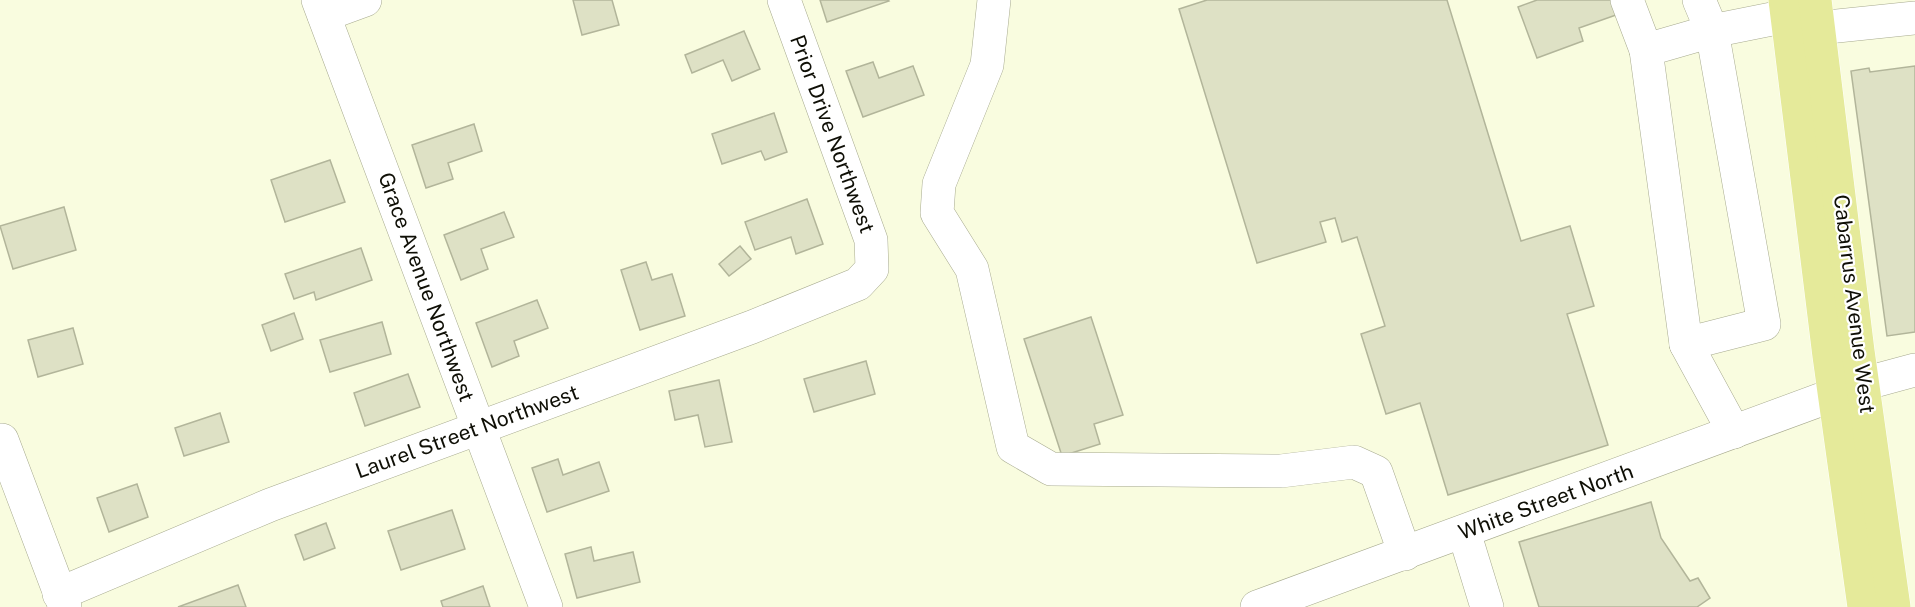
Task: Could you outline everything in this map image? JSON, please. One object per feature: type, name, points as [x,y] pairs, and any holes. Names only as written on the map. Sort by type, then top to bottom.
[{"type":"main road","name":"Cabarrus Avenue West","points":[[1802,11],[1849,390],[1864,607]]},
{"type":"main road","name":"Cabarrus Avenue West","points":[[1849,390],[1894,607]]},
{"type":"street","points":[[321,8],[366,0]]},
{"type":"street","name":"Prior Drive Northwest","points":[[784,0],[871,240],[872,269]]},
{"type":"street","points":[[994,0],[987,65],[939,184],[937,213],[972,269],[1013,447],[1051,469],[1281,471],[1354,462],[1376,472],[1405,554]]},
{"type":"street","points":[[1628,0],[1646,50],[1686,344],[1734,432]]},
{"type":"street","points":[[1686,344],[1764,324],[1712,31],[1699,0]]},
{"type":"street","name":"Grace Avenue Northwest","points":[[321,8],[546,607]]},
{"type":"street","points":[[1646,50],[1712,31],[1802,11],[1915,18]]},
{"type":"street","name":"Laurel Street Northwest","points":[[62,600],[270,505],[763,323],[858,284],[872,269]]},
{"type":"street","name":"White Street North","points":[[1257,607],[1849,390],[1915,370]]},
{"type":"street","points":[[2,440],[62,600]]},
{"type":"street","points":[[1464,532],[1487,607]]},
{"type":"building","points":[[573,0],[612,0],[619,25],[582,35]]},
{"type":"building","points":[[820,0],[888,0],[889,1],[827,22]]},
{"type":"building","points":[[1207,0],[1447,0],[1521,241],[1570,226],[1594,306],[1567,314],[1608,445],[1448,495],[1420,403],[1386,414],[1361,334],[1385,326],[1357,237],[1342,242],[1335,218],[1320,222],[1326,242],[1257,263],[1179,9]]},
{"type":"building","points":[[1537,0],[1611,0],[1616,15],[1579,28],[1583,41],[1537,58],[1518,7]]},
{"type":"building","points":[[744,31],[760,69],[732,81],[723,60],[692,73],[685,55]]},
{"type":"building","points":[[873,62],[879,78],[913,66],[924,95],[863,117],[846,71]]},
{"type":"building","points":[[1915,66],[1915,332],[1887,336],[1851,71],[1869,68],[1870,72]]},
{"type":"building","points":[[774,113],[787,152],[765,160],[761,151],[722,164],[712,134]]},
{"type":"building","points":[[474,124],[482,151],[448,163],[453,179],[426,188],[412,145]]},
{"type":"building","points":[[330,160],[345,202],[285,222],[271,180]]},
{"type":"building","points":[[807,199],[823,244],[796,254],[791,237],[755,250],[745,222]]},
{"type":"building","points":[[64,207],[76,250],[13,269],[0,226]]},
{"type":"building","points":[[504,212],[514,237],[481,249],[488,269],[461,280],[444,235]]},
{"type":"building","points":[[740,246],[751,259],[729,276],[719,264]]},
{"type":"building","points":[[361,248],[372,280],[316,300],[314,292],[294,299],[285,274]]},
{"type":"building","points":[[646,262],[652,280],[672,274],[685,316],[640,330],[621,270]]},
{"type":"building","points":[[537,300],[548,328],[514,341],[519,356],[492,367],[476,323]]},
{"type":"building","points":[[294,313],[303,339],[271,351],[262,325]]},
{"type":"building","points":[[1091,317],[1123,415],[1094,424],[1100,444],[1062,456],[1024,339]]},
{"type":"building","points":[[382,322],[391,354],[330,372],[320,340]]},
{"type":"building","points":[[73,328],[83,364],[38,377],[28,340]]},
{"type":"building","points":[[866,361],[875,394],[814,412],[804,379]]},
{"type":"building","points":[[408,374],[420,407],[365,426],[354,393]]},
{"type":"building","points":[[719,380],[732,442],[705,447],[698,415],[675,420],[669,391]]},
{"type":"building","points":[[220,413],[229,442],[184,456],[175,428]]},
{"type":"building","points":[[558,459],[563,475],[599,462],[609,491],[547,512],[532,468]]},
{"type":"building","points":[[137,484],[148,517],[109,532],[97,498]]},
{"type":"building","points":[[1651,502],[1661,538],[1690,581],[1698,578],[1710,598],[1697,607],[1539,607],[1519,542]]},
{"type":"building","points":[[452,510],[465,549],[401,570],[388,531]]},
{"type":"building","points":[[326,523],[335,548],[304,560],[295,535]]},
{"type":"building","points":[[591,547],[594,561],[633,552],[640,582],[577,598],[565,554]]},
{"type":"building","points":[[238,585],[246,607],[178,607]]},
{"type":"building","points":[[483,586],[490,607],[443,607],[441,601]]}]
